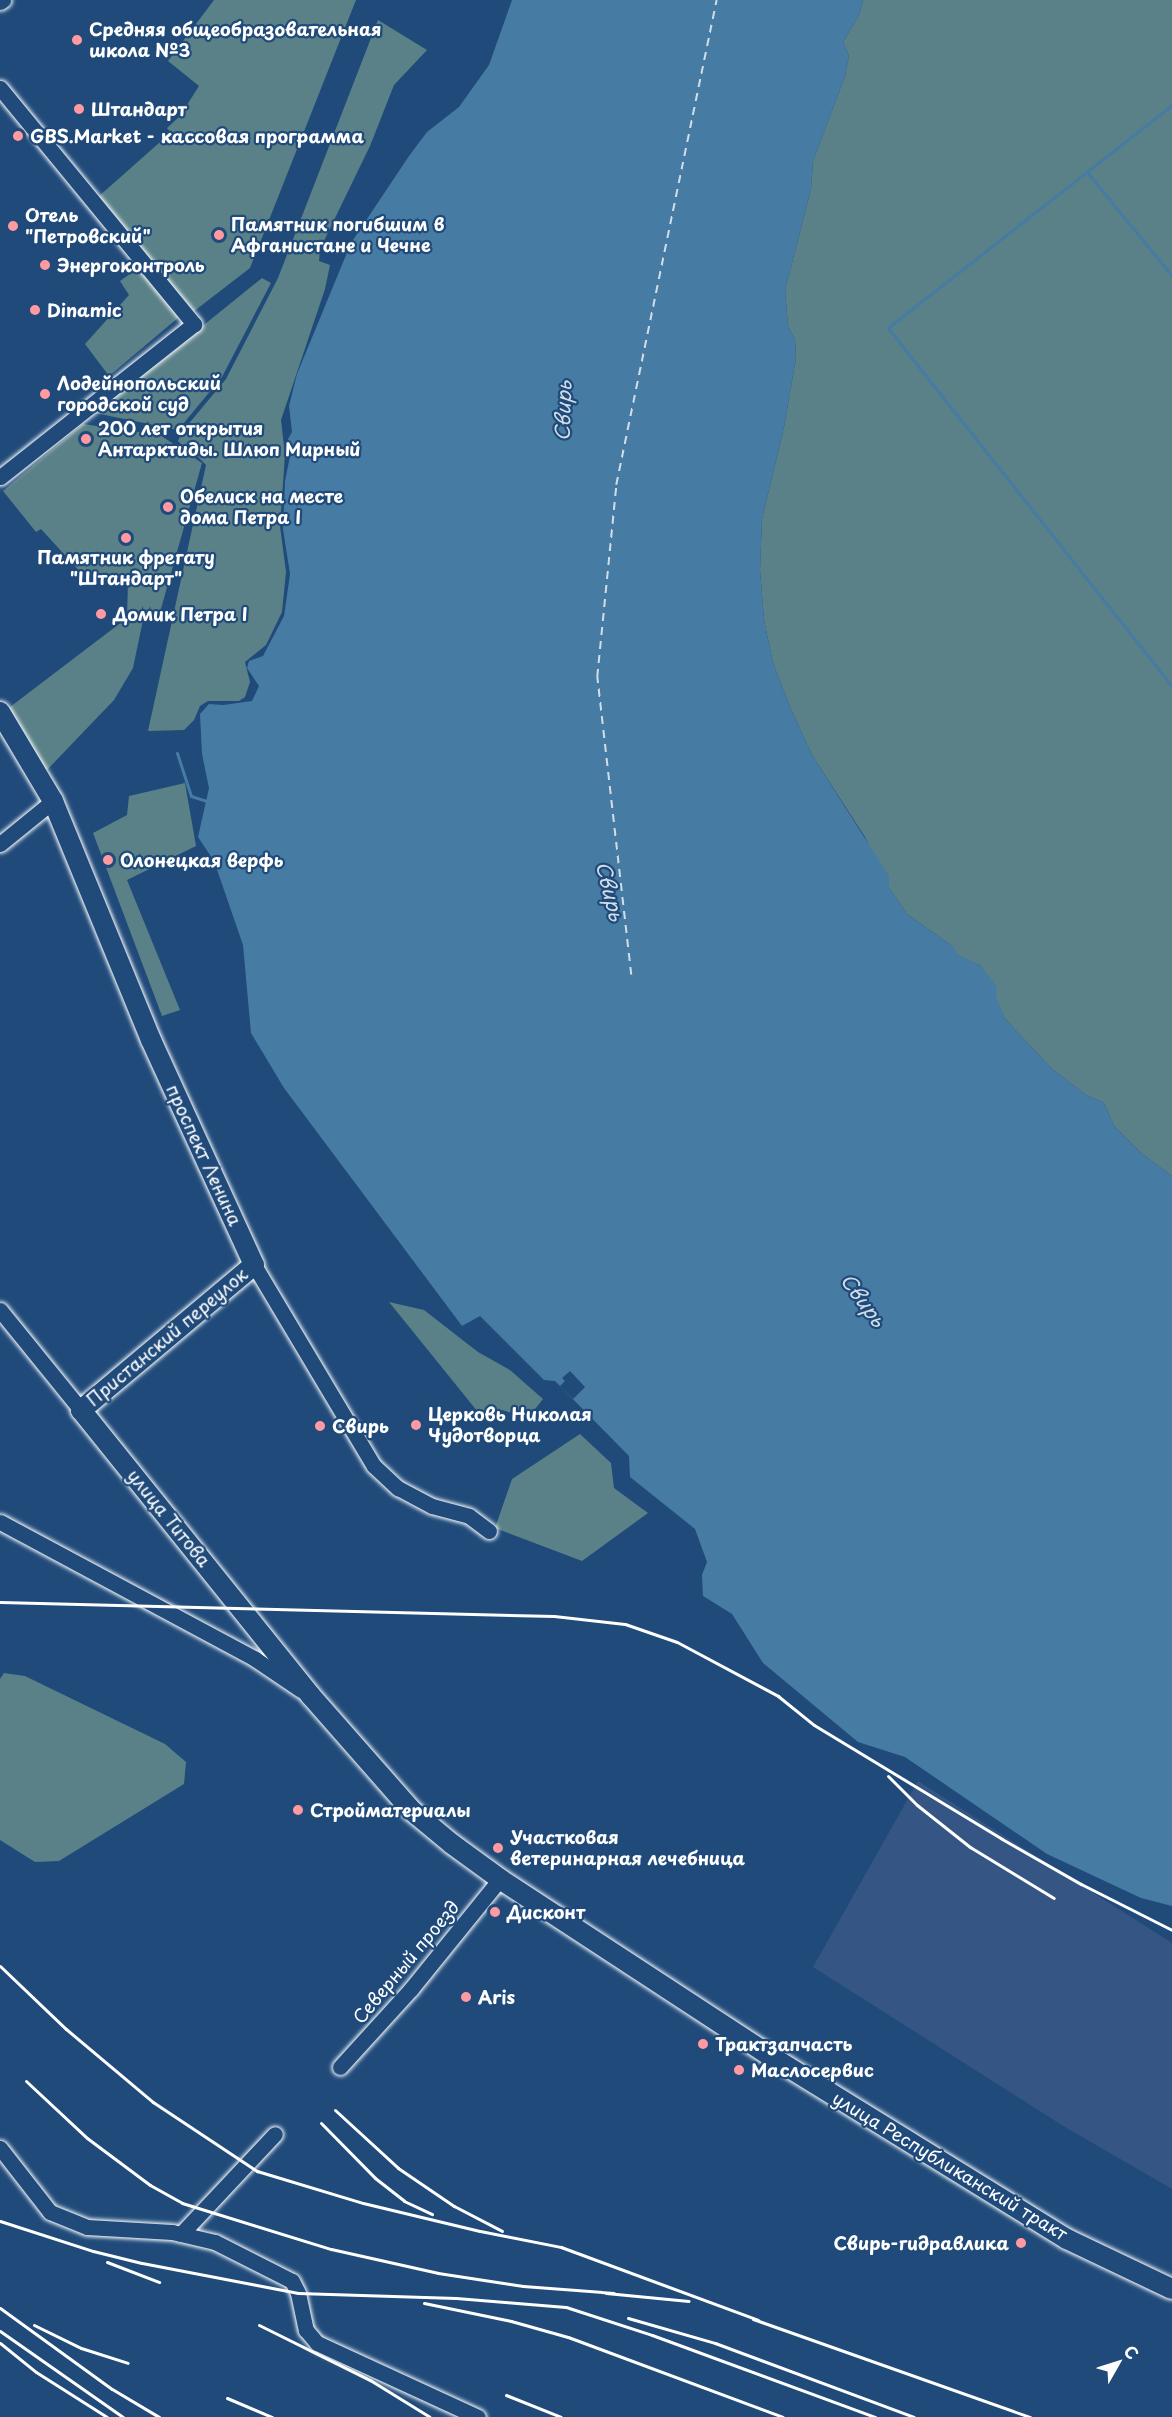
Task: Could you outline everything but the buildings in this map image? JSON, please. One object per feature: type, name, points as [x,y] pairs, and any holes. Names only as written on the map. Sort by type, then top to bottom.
[{"type":"main road","name":"проспект Ленина","points":[[0,712],[53,801],[151,1040],[254,1265]]},
{"type":"main road","name":"Пристанский переулок","points":[[81,1410],[254,1265]]},
{"type":"main road","name":"улица Титова","points":[[81,1410],[337,1726]]},
{"type":"main road","name":"улица Республиканский тракт","points":[[337,1726],[411,1810],[500,1879],[780,2062],[1067,2239],[1172,2289]]},
{"type":"street","points":[[0,88],[194,324],[69,420],[0,477]]},
{"type":"street","points":[[0,844],[53,801]]},
{"type":"street","name":"проспект Ленина","points":[[254,1265],[374,1466],[398,1488],[432,1506],[469,1516],[489,1531]]},
{"type":"street","name":"улица Титова","points":[[0,1310],[81,1410]]},
{"type":"street","points":[[0,1522],[245,1653],[311,1696]]},
{"type":"street","name":"Северный проезд","points":[[339,2067],[411,1989],[500,1879]]},
{"type":"street","points":[[181,2234],[275,2134]]},
{"type":"street","points":[[0,2148],[50,2212],[87,2227],[181,2234],[215,2242],[292,2281],[298,2292],[306,2330],[317,2343],[478,2417]]},
{"type":"shaded area","points":[[918,1781],[1172,1943],[1172,2189],[1065,2127],[813,1967]]},
{"type":"green space","points":[[214,0],[356,0],[250,268],[193,312],[98,197],[168,135],[170,132],[167,128],[180,116],[199,86],[168,61]]},
{"type":"green space","points":[[863,0],[1172,0],[1172,1176],[1141,1153],[1114,1126],[1104,1103],[1086,1095],[1052,1069],[1005,1019],[981,966],[957,955],[952,946],[907,914],[889,888],[865,837],[812,755],[773,663],[764,620],[760,570],[762,519],[784,427],[796,358],[795,340],[788,326],[785,290],[811,189],[813,161],[845,76],[849,56],[843,42],[859,15]]},
{"type":"green space","points":[[378,20],[427,50],[394,85],[370,146],[320,249],[319,261],[330,265],[325,289],[281,420],[285,455],[280,526],[286,572],[282,612],[266,645],[245,662],[250,682],[245,697],[239,701],[208,701],[200,706],[194,720],[184,730],[148,731],[206,465],[189,448],[188,443],[184,447],[178,441],[181,433],[226,379],[278,278]]},
{"type":"green space","points":[[141,266],[179,317],[109,376],[85,344],[129,295],[120,281]]},
{"type":"green space","points":[[262,278],[271,283],[222,377],[178,430],[95,413]]},
{"type":"green space","points":[[83,424],[160,435],[202,463],[157,623],[143,620],[133,668],[114,700],[47,770],[6,710],[127,618],[128,581],[82,574],[41,529],[36,532],[3,491]]},
{"type":"green space","points":[[185,783],[196,846],[127,880],[180,1010],[162,1016],[93,833],[127,815],[129,796]]},
{"type":"green space","points":[[389,1302],[424,1310],[478,1352],[510,1370],[543,1399],[528,1418],[502,1410],[486,1422]]},
{"type":"green space","points":[[580,1434],[611,1463],[614,1488],[648,1513],[582,1561],[495,1528],[512,1479]]},
{"type":"green space","points":[[4,1673],[25,1676],[165,1744],[186,1762],[184,1784],[59,1861],[35,1862],[0,1840],[0,1679]]},
{"type":"water","points":[[512,0],[863,0],[859,15],[843,42],[849,56],[845,76],[813,161],[811,189],[785,290],[788,326],[795,340],[796,358],[784,427],[762,519],[760,570],[764,620],[773,663],[812,755],[889,876],[889,888],[907,914],[952,946],[958,955],[981,966],[997,987],[996,997],[1005,1019],[1052,1069],[1086,1095],[1104,1103],[1114,1126],[1141,1153],[1172,1176],[1172,1906],[1141,1898],[1047,1854],[905,1757],[858,1742],[763,1663],[732,1614],[703,1596],[702,1575],[707,1562],[695,1529],[630,1477],[629,1456],[555,1381],[544,1380],[480,1316],[462,1326],[284,1088],[251,1033],[243,945],[214,861],[198,837],[209,788],[202,754],[200,714],[209,704],[223,705],[252,701],[259,686],[247,668],[249,661],[263,656],[284,616],[290,574],[283,529],[285,481],[290,456],[288,439],[292,432],[289,406],[297,374],[351,243],[427,132],[459,107],[489,65]]},
{"type":"pier","points":[[570,1371],[585,1387],[573,1399],[560,1386],[565,1381],[562,1378]]},
{"type":"waterway","points":[[1172,105],[888,328],[1172,686]]},
{"type":"waterway","points":[[1087,172],[1172,276]]},
{"type":"waterway","points":[[177,753],[191,796],[206,801]]},
{"type":"ferry route","points":[[631,975],[597,677],[616,485],[716,0]]},
{"type":"railway","points":[[0,1602],[554,1616],[625,1624],[677,1642],[778,1696],[814,1725],[1002,1839],[1081,1884],[1172,1930]]},
{"type":"railway","points":[[888,1776],[917,1805],[970,1847],[1054,1898]]},
{"type":"railway","points":[[0,1966],[66,2029],[153,2102],[257,2171],[363,2203],[480,2231],[561,2247],[758,2320]]},
{"type":"railway","points":[[26,2081],[87,2138],[150,2185],[182,2203],[331,2249],[438,2273],[523,2286],[614,2293]]},
{"type":"railway","points":[[335,2110],[398,2168],[454,2206],[502,2231]]},
{"type":"railway","points":[[321,2123],[375,2178],[404,2201],[432,2214]]},
{"type":"railway","points":[[0,2221],[93,2251],[142,2263],[298,2293],[456,2298],[566,2307],[652,2335],[875,2417]]},
{"type":"railway","points":[[107,2262],[159,2282]]},
{"type":"railway","points":[[606,2293],[689,2301]]},
{"type":"railway","points":[[424,2303],[511,2321],[568,2337],[783,2417]]},
{"type":"railway","points":[[0,2308],[112,2389],[159,2417]]},
{"type":"railway","points":[[628,2318],[715,2343],[914,2417]]},
{"type":"railway","points":[[753,2319],[1030,2417]]},
{"type":"railway","points":[[34,2325],[81,2348],[128,2363]]},
{"type":"railway","points":[[259,2325],[370,2380],[430,2417]]},
{"type":"railway","points":[[0,2331],[123,2417]]},
{"type":"railway","points":[[0,2343],[36,2372],[107,2417]]},
{"type":"railway","points":[[506,2395],[561,2417]]},
{"type":"railway","points":[[227,2398],[272,2417]]},
{"type":"place","name":"Средняя общеобразовательная школа №3","points":[[77,40]]},
{"type":"place","name":"Штандарт","points":[[79,109]]},
{"type":"place","name":"GBS.Market - кассовая программа","points":[[18,136]]},
{"type":"place","name":"Отель \"Петровский\"","points":[[13,226]]},
{"type":"place","name":"Памятник погибшим в Афганистане и Чечне","points":[[219,235]]},
{"type":"place","name":"Энергоконтроль","points":[[45,265]]},
{"type":"place","name":"Dinamic","points":[[35,310]]},
{"type":"place","name":"Лодейнопольский городской суд","points":[[45,394]]},
{"type":"place","name":"200 лет открытия Антарктиды. Шлюп Мирный","points":[[86,439]]},
{"type":"place","name":"Обелиск на месте дома Петра I","points":[[168,507]]},
{"type":"place","name":"Памятник фрегату \"Штандарт\"","points":[[126,538]]},
{"type":"place","name":"Домик Петра I","points":[[101,614]]},
{"type":"place","name":"Олонецкая верфь","points":[[108,860]]},
{"type":"place","name":"Церковь Николая Чудотворца","points":[[416,1425]]},
{"type":"place","name":"Свирь","points":[[320,1426]]},
{"type":"place","name":"Стройматериалы","points":[[298,1810]]},
{"type":"place","name":"Участковая ветеринарная лечебница","points":[[498,1848]]},
{"type":"place","name":"Дисконт","points":[[495,1912]]},
{"type":"place","name":"Aris","points":[[466,1997]]},
{"type":"place","name":"Трактзапчасть","points":[[703,2044]]},
{"type":"place","name":"Маслосервис","points":[[739,2070]]},
{"type":"place","name":"Свирь-гидравлика","points":[[1021,2243]]}]
